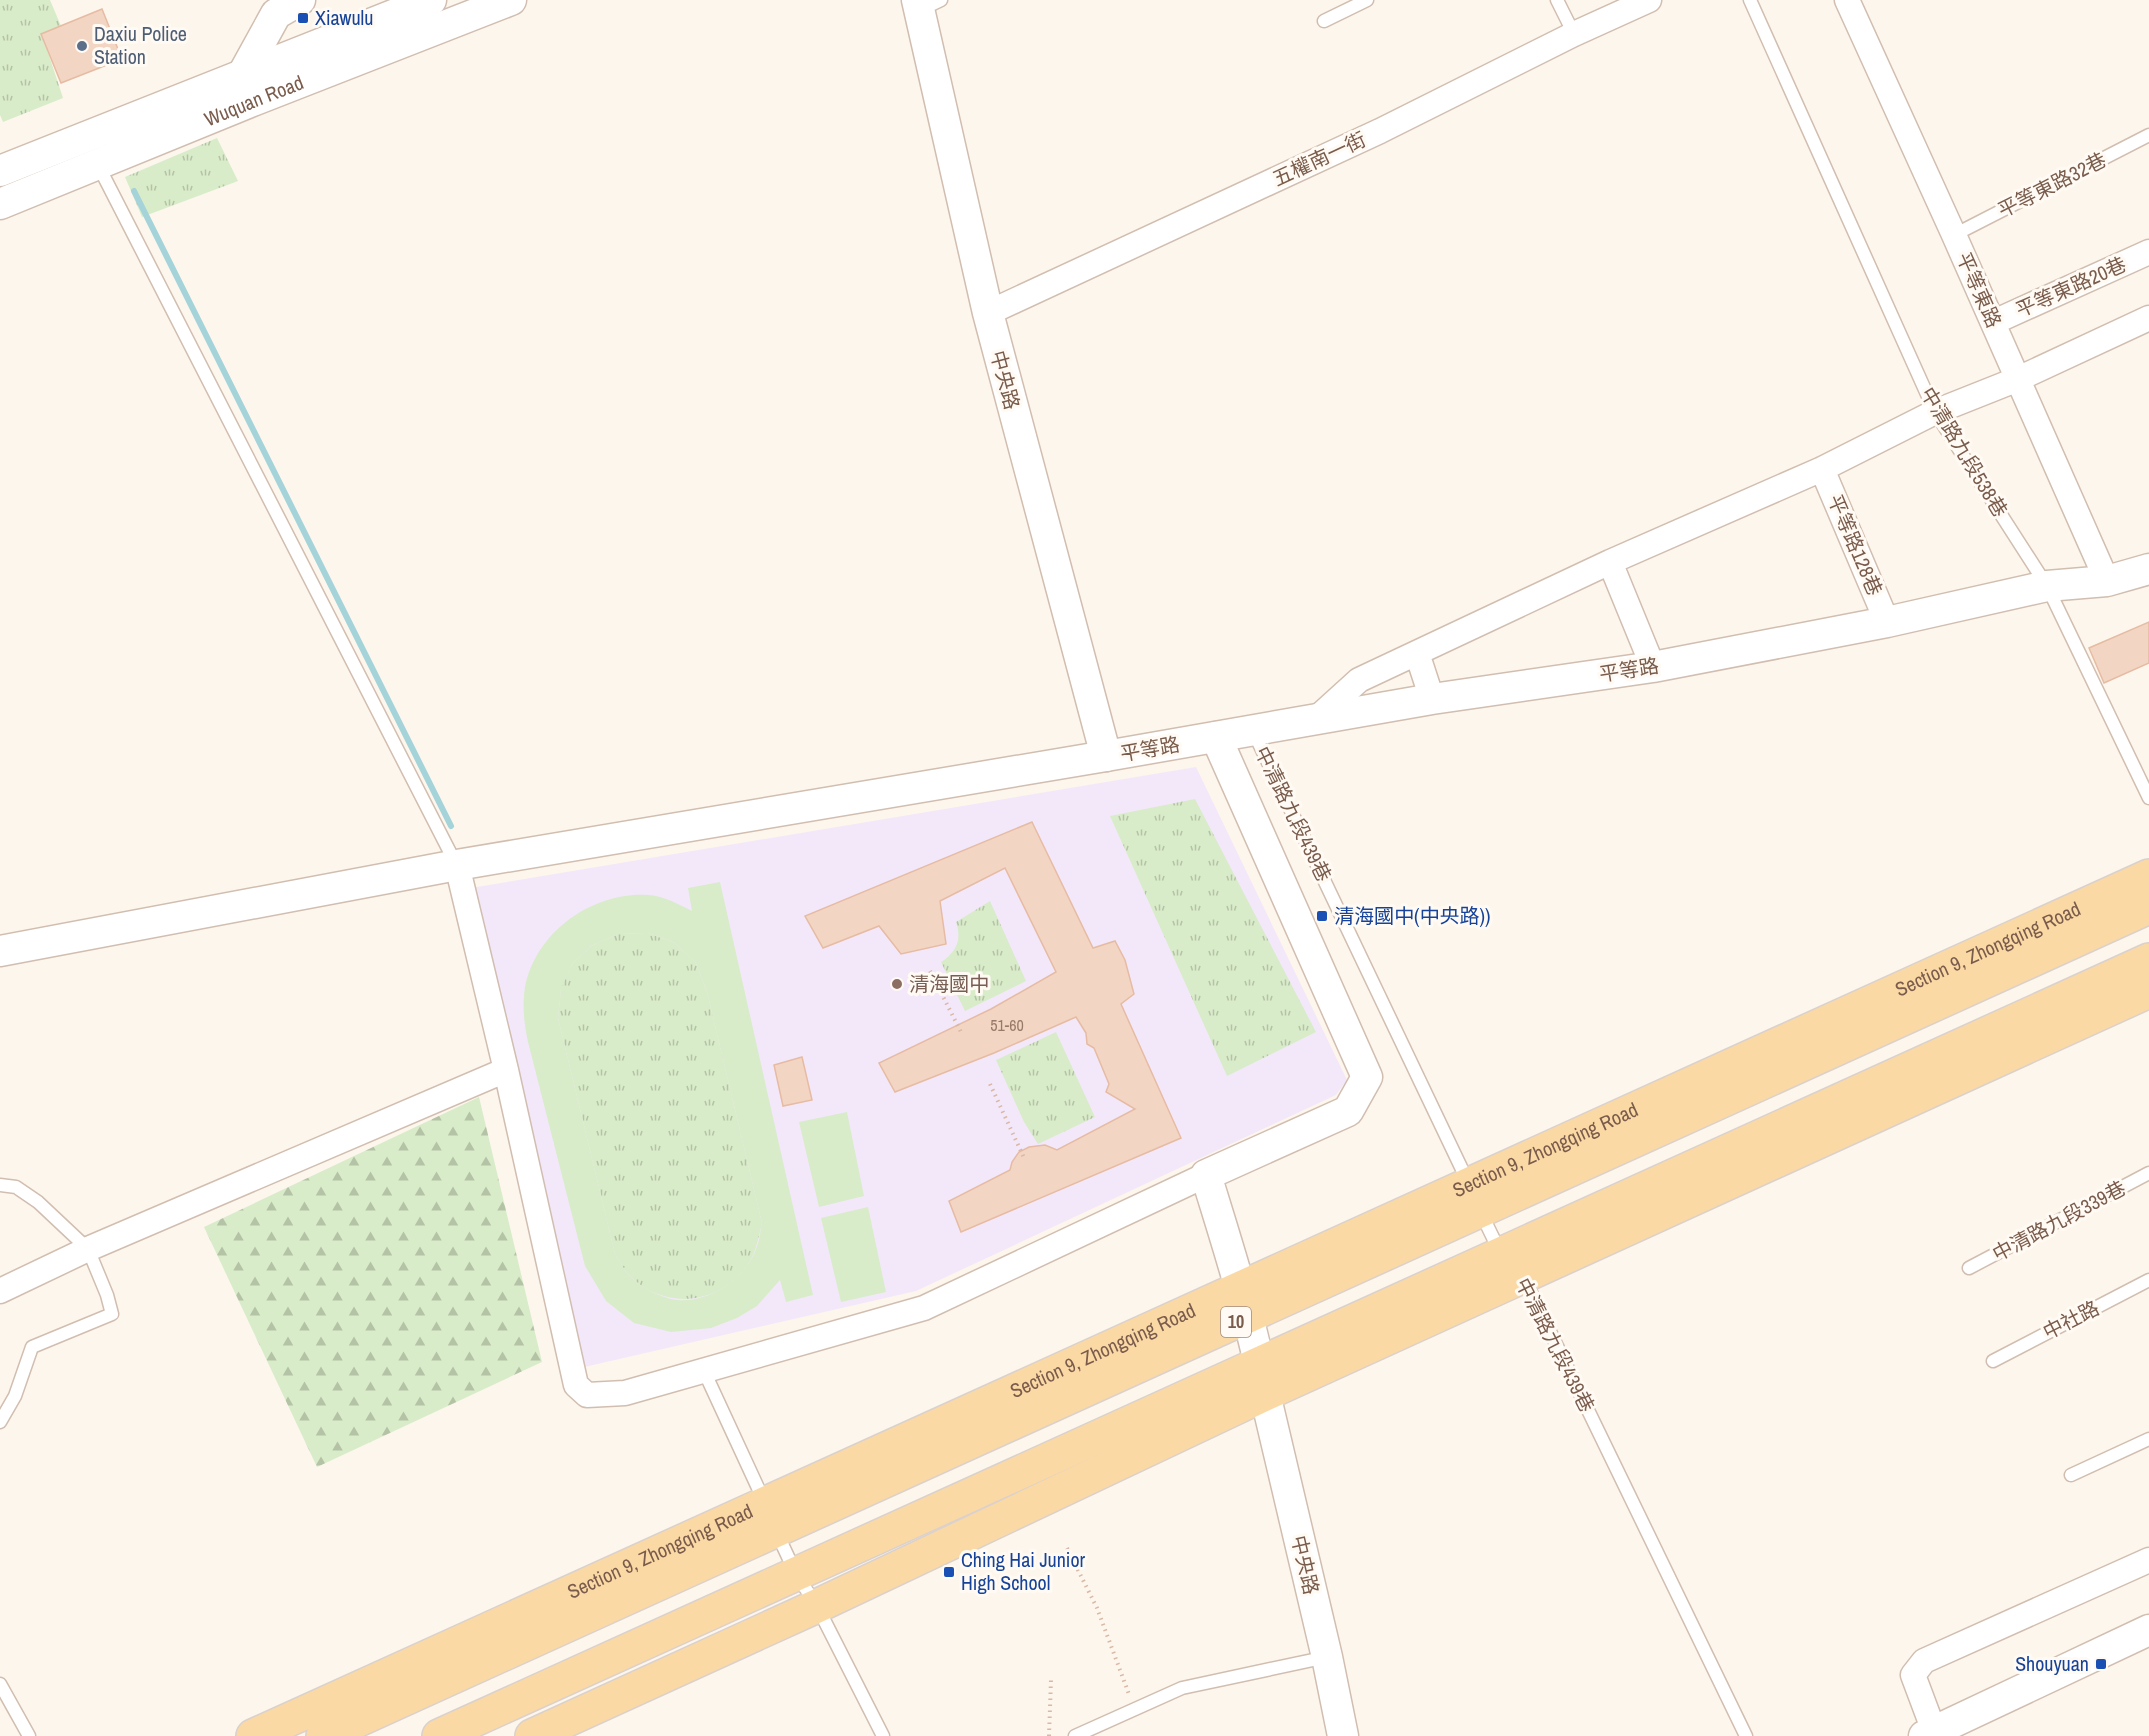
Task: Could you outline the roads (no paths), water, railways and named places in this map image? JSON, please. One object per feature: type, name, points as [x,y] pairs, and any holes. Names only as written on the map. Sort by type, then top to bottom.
[{"type":"main road","name":"Section 9, Zhongqing Road","points":[[1475,1199],[2149,876]]},
{"type":"main road","name":"Section 9, Zhongqing Road","points":[[253,1736],[770,1517],[1475,1199],[2149,907]]},
{"type":"main road","points":[[1512,1266],[2149,960]]},
{"type":"main road","points":[[532,1736],[817,1606],[1262,1379],[1512,1266],[2149,991]]},
{"type":"main road","name":"10","points":[[439,1736],[796,1574],[1262,1379]]},
{"type":"main road","name":"Section 9, Zhongqing Road","points":[[323,1736],[770,1517]]},
{"type":"street","name":"Wuquan Road","points":[[0,204],[98,165],[249,87],[431,0]]},
{"type":"street","name":"Wuquan Road","points":[[0,171],[511,0]]},
{"type":"street","name":"五權南一街","points":[[987,313],[1380,130],[1574,34],[1649,0]]},
{"type":"street","name":"平等東路","points":[[1847,0],[1994,322],[2107,580]]},
{"type":"street","points":[[249,87],[280,3]]},
{"type":"street","name":"中央路","points":[[926,3],[987,313],[1106,756]]},
{"type":"street","name":"平等東路20巷","points":[[1994,322],[2149,252]]},
{"type":"street","points":[[1316,719],[1359,680],[1610,562],[1822,469],[1935,412],[2018,379],[2149,318]]},
{"type":"street","name":"平等路128巷","points":[[1822,469],[1887,622]]},
{"type":"street","points":[[1610,562],[1653,667]]},
{"type":"street","name":"平等路","points":[[0,951],[457,865],[1432,699],[1653,667],[1887,622],[2047,586],[2107,580],[2149,569]]},
{"type":"street","points":[[1417,653],[1432,699]]},
{"type":"street","points":[[457,865],[506,1070],[576,1385],[587,1395],[625,1393],[924,1308],[1348,1111],[1367,1077],[1216,737]]},
{"type":"street","points":[[0,1291],[88,1249],[506,1070]]},
{"type":"street","name":"中央路","points":[[1206,1175],[1244,1302],[1327,1657],[1343,1736]]},
{"type":"street","points":[[2149,1560],[1924,1661],[1913,1675],[1929,1734],[2149,1630]]},
{"type":"lane","points":[[1323,21],[1367,0]]},
{"type":"lane","points":[[1557,0],[1574,34]]},
{"type":"lane","name":"中清路九段538巷","points":[[1750,0],[1935,412],[2047,586],[2149,798]]},
{"type":"lane","name":"平等東路32巷","points":[[1954,235],[2149,135]]},
{"type":"lane","points":[[98,165],[457,865]]},
{"type":"lane","name":"中清路九段439巷","points":[[1252,730],[1475,1199],[1512,1266],[1746,1736]]},
{"type":"lane","name":"中清路九段339巷","points":[[1969,1268],[2149,1173]]},
{"type":"lane","points":[[0,1185],[16,1187],[38,1202],[88,1249],[107,1295],[112,1314],[32,1347],[15,1396],[0,1422]]},
{"type":"lane","name":"中社路","points":[[1993,1360],[2149,1280]]},
{"type":"lane","points":[[704,1371],[796,1574],[817,1606],[882,1736]]},
{"type":"lane","points":[[2072,1475],[2149,1439]]},
{"type":"lane","points":[[1075,1736],[1093,1732],[1134,1709],[1182,1688],[1327,1657]]},
{"type":"lane","points":[[0,1684],[29,1736]]},
{"type":"waterway","points":[[134,191],[451,826]]},
{"type":"place","name":"Xiawulu","points":[[303,18]]},
{"type":"place","name":"Daxiu Police Station","points":[[82,46]]},
{"type":"place","name":"清海國中(中央路))","points":[[1322,916]]},
{"type":"place","name":"清海國中","points":[[897,984]]},
{"type":"place","name":"Ching Hai Junior High School","points":[[949,1572]]},
{"type":"place","name":"Shouyuan","points":[[2101,1664]]}]
